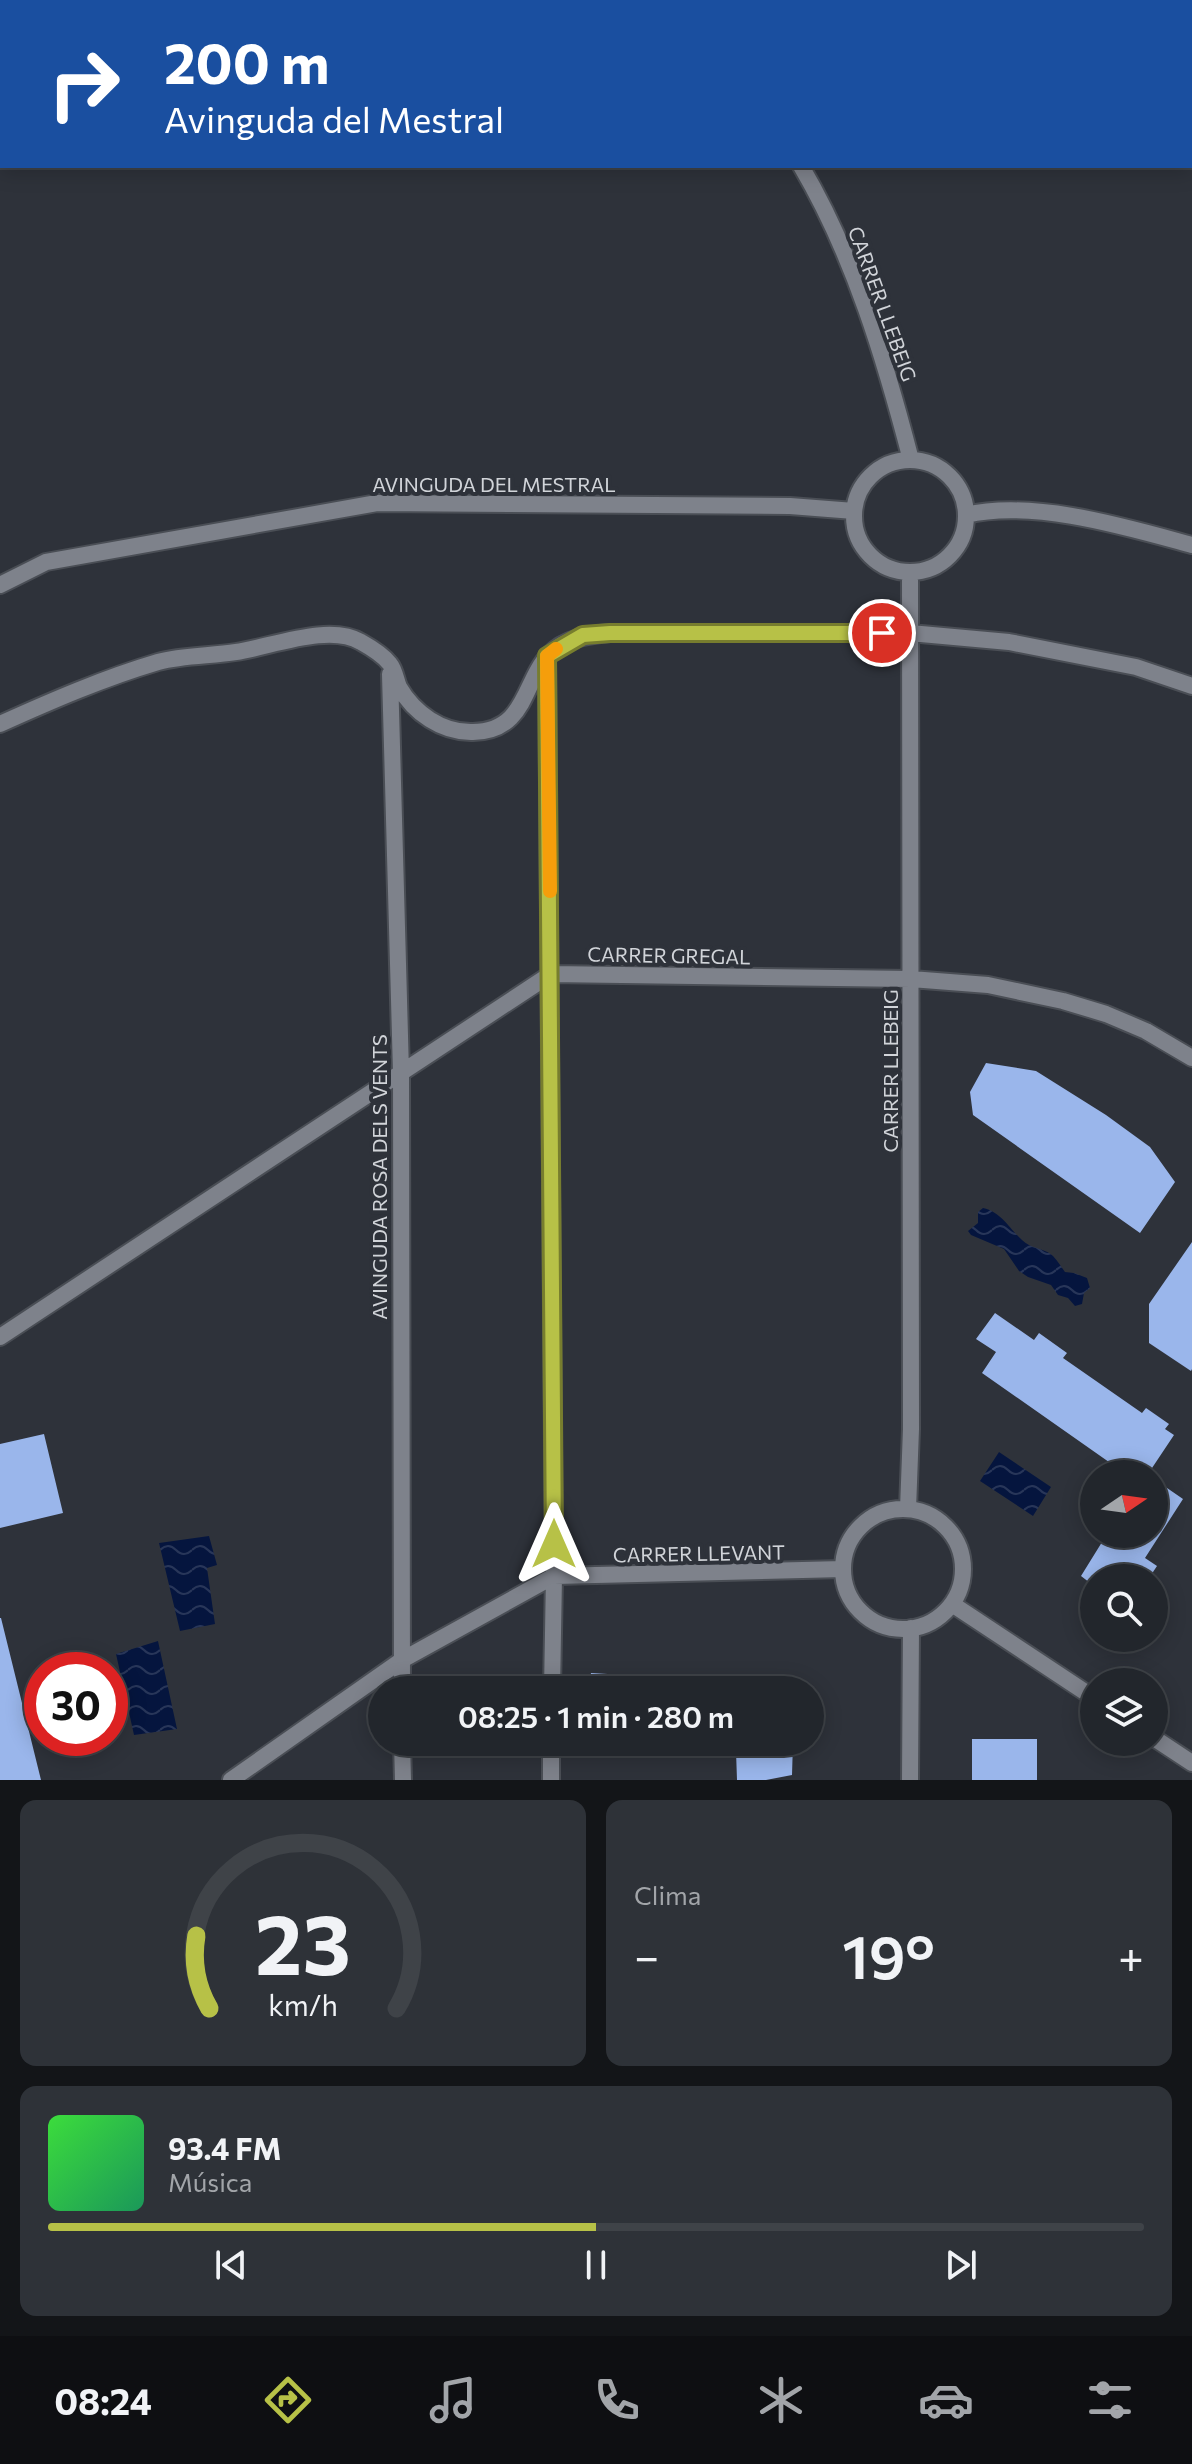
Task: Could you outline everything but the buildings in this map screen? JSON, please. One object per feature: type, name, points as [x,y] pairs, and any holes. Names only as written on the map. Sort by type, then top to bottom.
[{"type":"street","name":"CARRER LLEBEIG","points":[[802,168],[833,227],[865,308],[896,402],[911,460]]},
{"type":"street","points":[[911,460],[928,463],[943,471],[955,483],[963,498],[966,515],[964,530],[950,556],[925,570],[910,573],[891,570],[875,561],[863,547],[855,529],[854,511],[858,494],[879,469],[894,462],[911,460]]},
{"type":"street","name":"AVINGUDA DEL MESTRAL","points":[[0,585],[46,562],[377,503],[790,506],[854,511]]},
{"type":"street","points":[[966,515],[988,510],[1051,514],[1192,545]]},
{"type":"street","name":"CARRER LLEBEIG","points":[[908,1509],[911,1429],[910,573]]},
{"type":"street","points":[[0,724],[60,697],[161,661],[238,652],[314,636],[341,636],[359,641],[390,664],[399,687],[416,709],[433,722],[457,732],[477,732],[497,725],[519,710],[547,656],[583,635],[610,633],[910,633],[1009,642],[1136,667],[1192,686]]},
{"type":"street","points":[[547,656],[552,1676]]},
{"type":"street","name":"AVINGUDA ROSA DELS VENTS","points":[[390,664],[401,1072],[402,1676]]},
{"type":"street","points":[[0,1337],[551,974]]},
{"type":"street","name":"CARRER GREGAL","points":[[551,974],[911,979],[988,985],[1106,1014],[1146,1031],[1192,1058]]},
{"type":"street","points":[[908,1509],[926,1513],[941,1522],[953,1535],[961,1552],[961,1588],[941,1616],[927,1624],[894,1628],[864,1614],[846,1586],[843,1569],[846,1549],[855,1532],[870,1518],[888,1510],[908,1509]]},
{"type":"street","name":"CARRER LLEVANT","points":[[231,1780],[402,1660],[554,1576],[843,1569]]},
{"type":"street","points":[[952,1604],[1080,1689]]},
{"type":"street","points":[[910,1780],[911,1628]]},
{"type":"street","points":[[1168,1747],[1192,1763]]},
{"type":"street","points":[[402,1756],[403,1780]]},
{"type":"street","points":[[551,1756],[551,1780]]},
{"type":"water","points":[[983,1208],[997,1214],[1029,1245],[1051,1254],[1065,1272],[1087,1278],[1090,1288],[1084,1293],[1082,1304],[1075,1306],[1068,1298],[1058,1295],[1051,1285],[1028,1277],[1019,1271],[1004,1249],[971,1235],[968,1231],[978,1223],[978,1212]]},
{"type":"water","points":[[999,1452],[1051,1487],[1033,1516],[980,1481]]},
{"type":"water","points":[[209,1536],[217,1565],[207,1568],[215,1624],[180,1631],[159,1543]]},
{"type":"water","points":[[158,1641],[177,1729],[134,1735],[128,1708],[128,1652],[122,1652]]},
{"type":"slow traffic","points":[[550,891],[547,656],[556,649]]},
{"type":"route","points":[[554,1544],[547,656],[583,635],[610,633],[882,633]]}]
